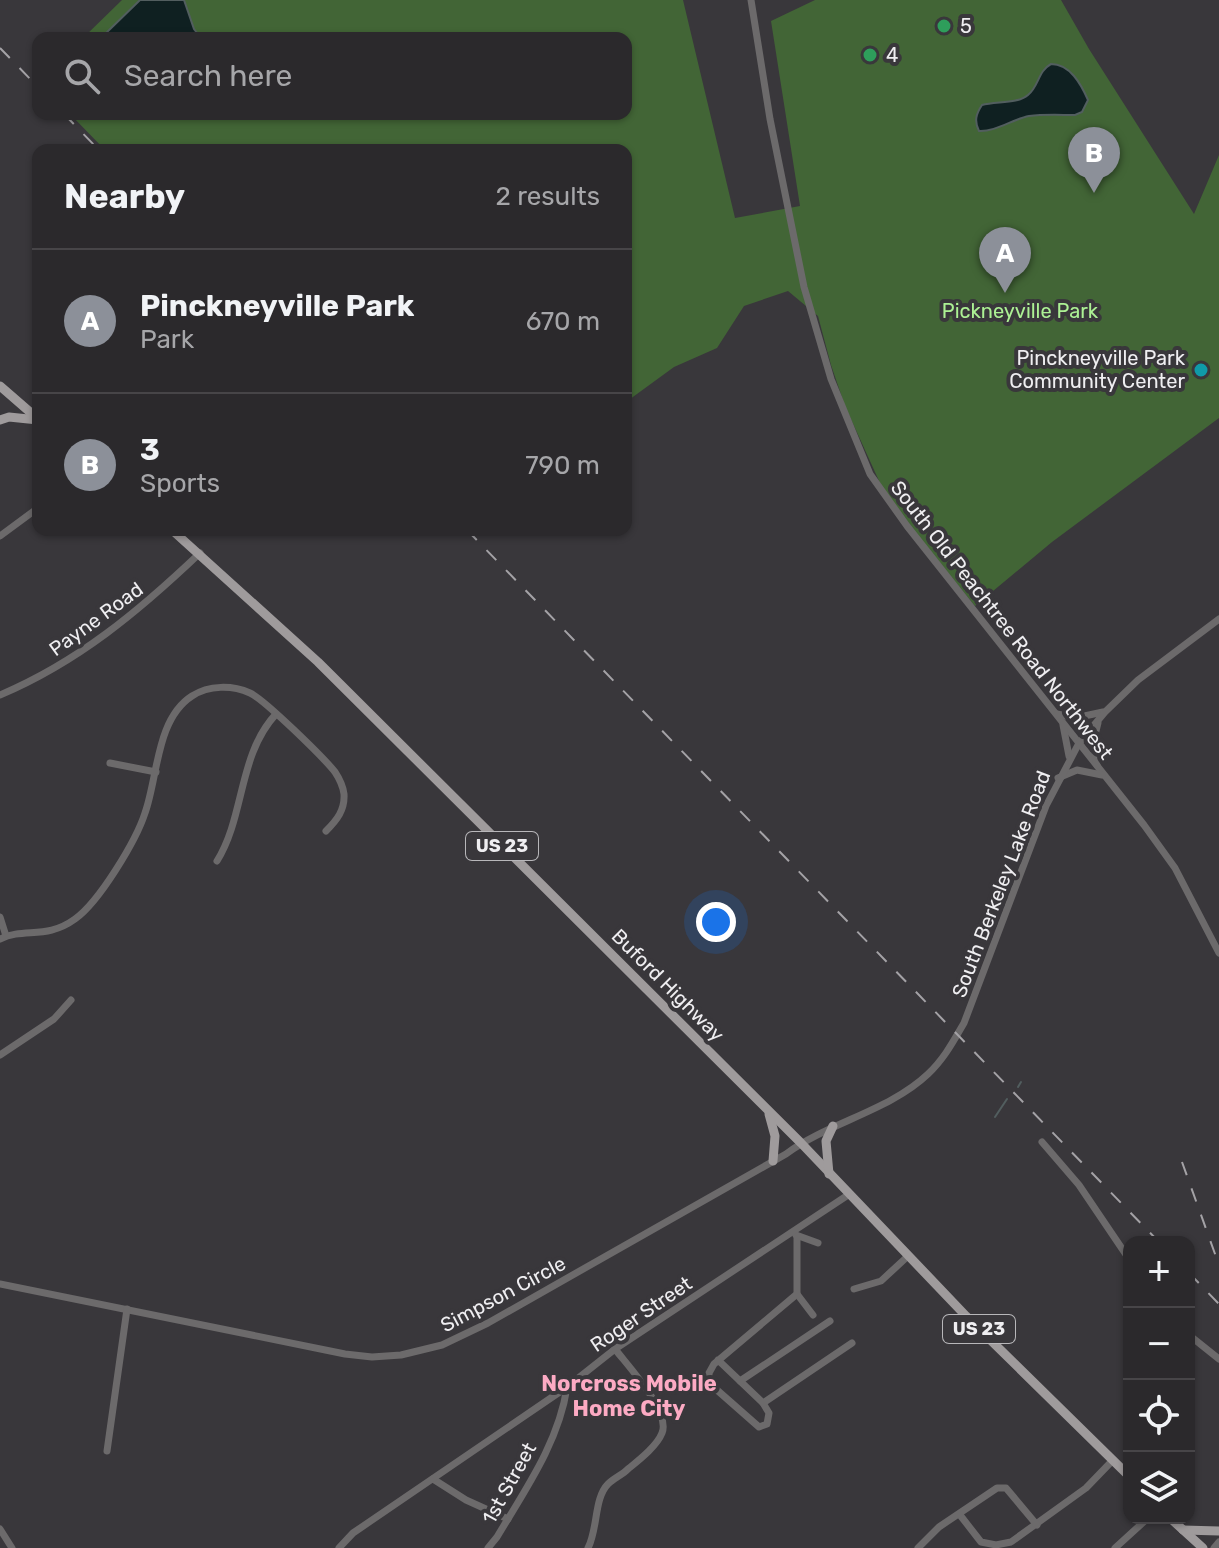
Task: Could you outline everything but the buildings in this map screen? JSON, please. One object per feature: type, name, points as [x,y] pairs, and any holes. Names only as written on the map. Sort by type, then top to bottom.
[{"type":"main road","points":[[0,386],[32,414]]},
{"type":"main road","points":[[0,420],[9,417],[32,419]]},
{"type":"main road","name":"Buford Highway","points":[[179,536],[318,662],[801,1143],[908,1256],[1123,1470]]},
{"type":"main road","points":[[768,1111],[775,1136],[773,1161]]},
{"type":"main road","points":[[829,1174],[826,1141],[833,1126]]},
{"type":"main road","points":[[1176,1524],[1203,1548]]},
{"type":"main road","points":[[1182,1530],[1219,1531]]},
{"type":"street","name":"South Old Peachtree Road Northwest","points":[[751,0],[794,246],[823,357],[870,474],[899,516],[1175,868],[1219,953]]},
{"type":"street","points":[[0,536],[32,512]]},
{"type":"street","name":"Payne Road","points":[[0,695],[56,668],[101,639],[148,602],[200,553]]},
{"type":"street","name":"South Berkeley Lake Road","points":[[958,1034],[1058,778],[1068,760],[1102,715],[1138,680],[1219,619]]},
{"type":"street","points":[[0,917],[3,937],[54,930],[85,912],[145,815],[165,734],[173,717],[190,697],[200,692],[219,687],[239,689],[257,696],[335,772],[344,793],[343,811],[326,831]]},
{"type":"street","points":[[217,861],[231,836],[255,747],[276,714]]},
{"type":"street","points":[[1055,714],[1075,718],[1102,715],[1093,743],[1097,767]]},
{"type":"street","points":[[1063,723],[1069,748],[1068,760]]},
{"type":"street","points":[[110,763],[156,772]]},
{"type":"street","points":[[1058,778],[1084,770],[1104,776]]},
{"type":"street","points":[[0,1055],[54,1019],[71,1000]]},
{"type":"street","name":"Simpson Circle","points":[[0,1284],[345,1354],[372,1357],[426,1349],[461,1338],[497,1319],[801,1143],[892,1098],[926,1076],[950,1049],[958,1034]]},
{"type":"street","points":[[1042,1142],[1079,1185],[1123,1250]]},
{"type":"street","name":"Roger Street","points":[[339,1548],[353,1533],[567,1387],[615,1349],[794,1234],[848,1195]]},
{"type":"street","points":[[813,1315],[797,1294],[794,1234],[818,1243]]},
{"type":"street","points":[[854,1289],[881,1281],[908,1256]]},
{"type":"street","points":[[718,1360],[763,1403],[769,1420],[759,1427],[709,1383],[709,1373],[718,1360],[797,1294]]},
{"type":"street","points":[[107,1451],[127,1309]]},
{"type":"street","points":[[740,1381],[830,1321]]},
{"type":"street","points":[[1195,1340],[1219,1359]]},
{"type":"street","points":[[763,1403],[852,1343]]},
{"type":"street","points":[[588,1548],[596,1528],[600,1499],[607,1484],[626,1472],[662,1436],[665,1424],[655,1402],[615,1349]]},
{"type":"street","name":"1st Street","points":[[488,1548],[545,1454],[564,1407],[567,1387]]},
{"type":"street","points":[[960,1515],[981,1542],[996,1545],[1011,1542],[1086,1488],[1113,1460]]},
{"type":"street","points":[[433,1479],[466,1500],[508,1519]]},
{"type":"street","points":[[918,1548],[939,1527],[997,1488],[1006,1488],[1037,1525]]},
{"type":"street","points":[[1115,1548],[1141,1524]]},
{"type":"street","points":[[0,1529],[12,1548]]},
{"type":"street","points":[[1214,1548],[1219,1542]]},
{"type":"green space","name":"Pickneyville Park","points":[[122,0],[683,0],[735,218],[800,206],[771,21],[815,0],[1061,0],[1194,214],[1219,155],[1219,418],[1052,542],[975,606],[913,530],[880,483],[845,406],[818,316],[788,291],[744,306],[717,348],[674,367],[632,398],[632,144],[99,144],[76,120],[632,120],[632,32],[89,32]]},
{"type":"shaded area","points":[[140,0],[184,0],[196,32],[107,32]]},
{"type":"shaded area","points":[[1051,64],[1064,67],[1078,82],[1088,100],[1082,112],[1075,115],[1029,116],[991,130],[979,131],[976,118],[982,105],[1024,98]]},
{"type":"waterway","points":[[1018,1087],[1021,1082]]},
{"type":"waterway","points":[[995,1117],[1007,1099]]},
{"type":"railway","points":[[0,48],[32,81]]},
{"type":"railway","points":[[70,120],[93,144]]},
{"type":"railway","points":[[473,536],[1153,1236]]},
{"type":"railway","points":[[1182,1162],[1219,1265]]},
{"type":"railway","points":[[1195,1279],[1219,1304]]},
{"type":"place","name":"5","points":[[944,26]]},
{"type":"place","name":"4","points":[[870,55]]},
{"type":"place","name":"3","points":[[1094,193]]},
{"type":"place","name":"Pinckneyville Park","points":[[1005,293]]},
{"type":"place","name":"Pinckneyville Park Community Center","points":[[1201,370]]},
{"type":"district","name":"Norcross Mobile Home City","points":[[629,1396]]}]
